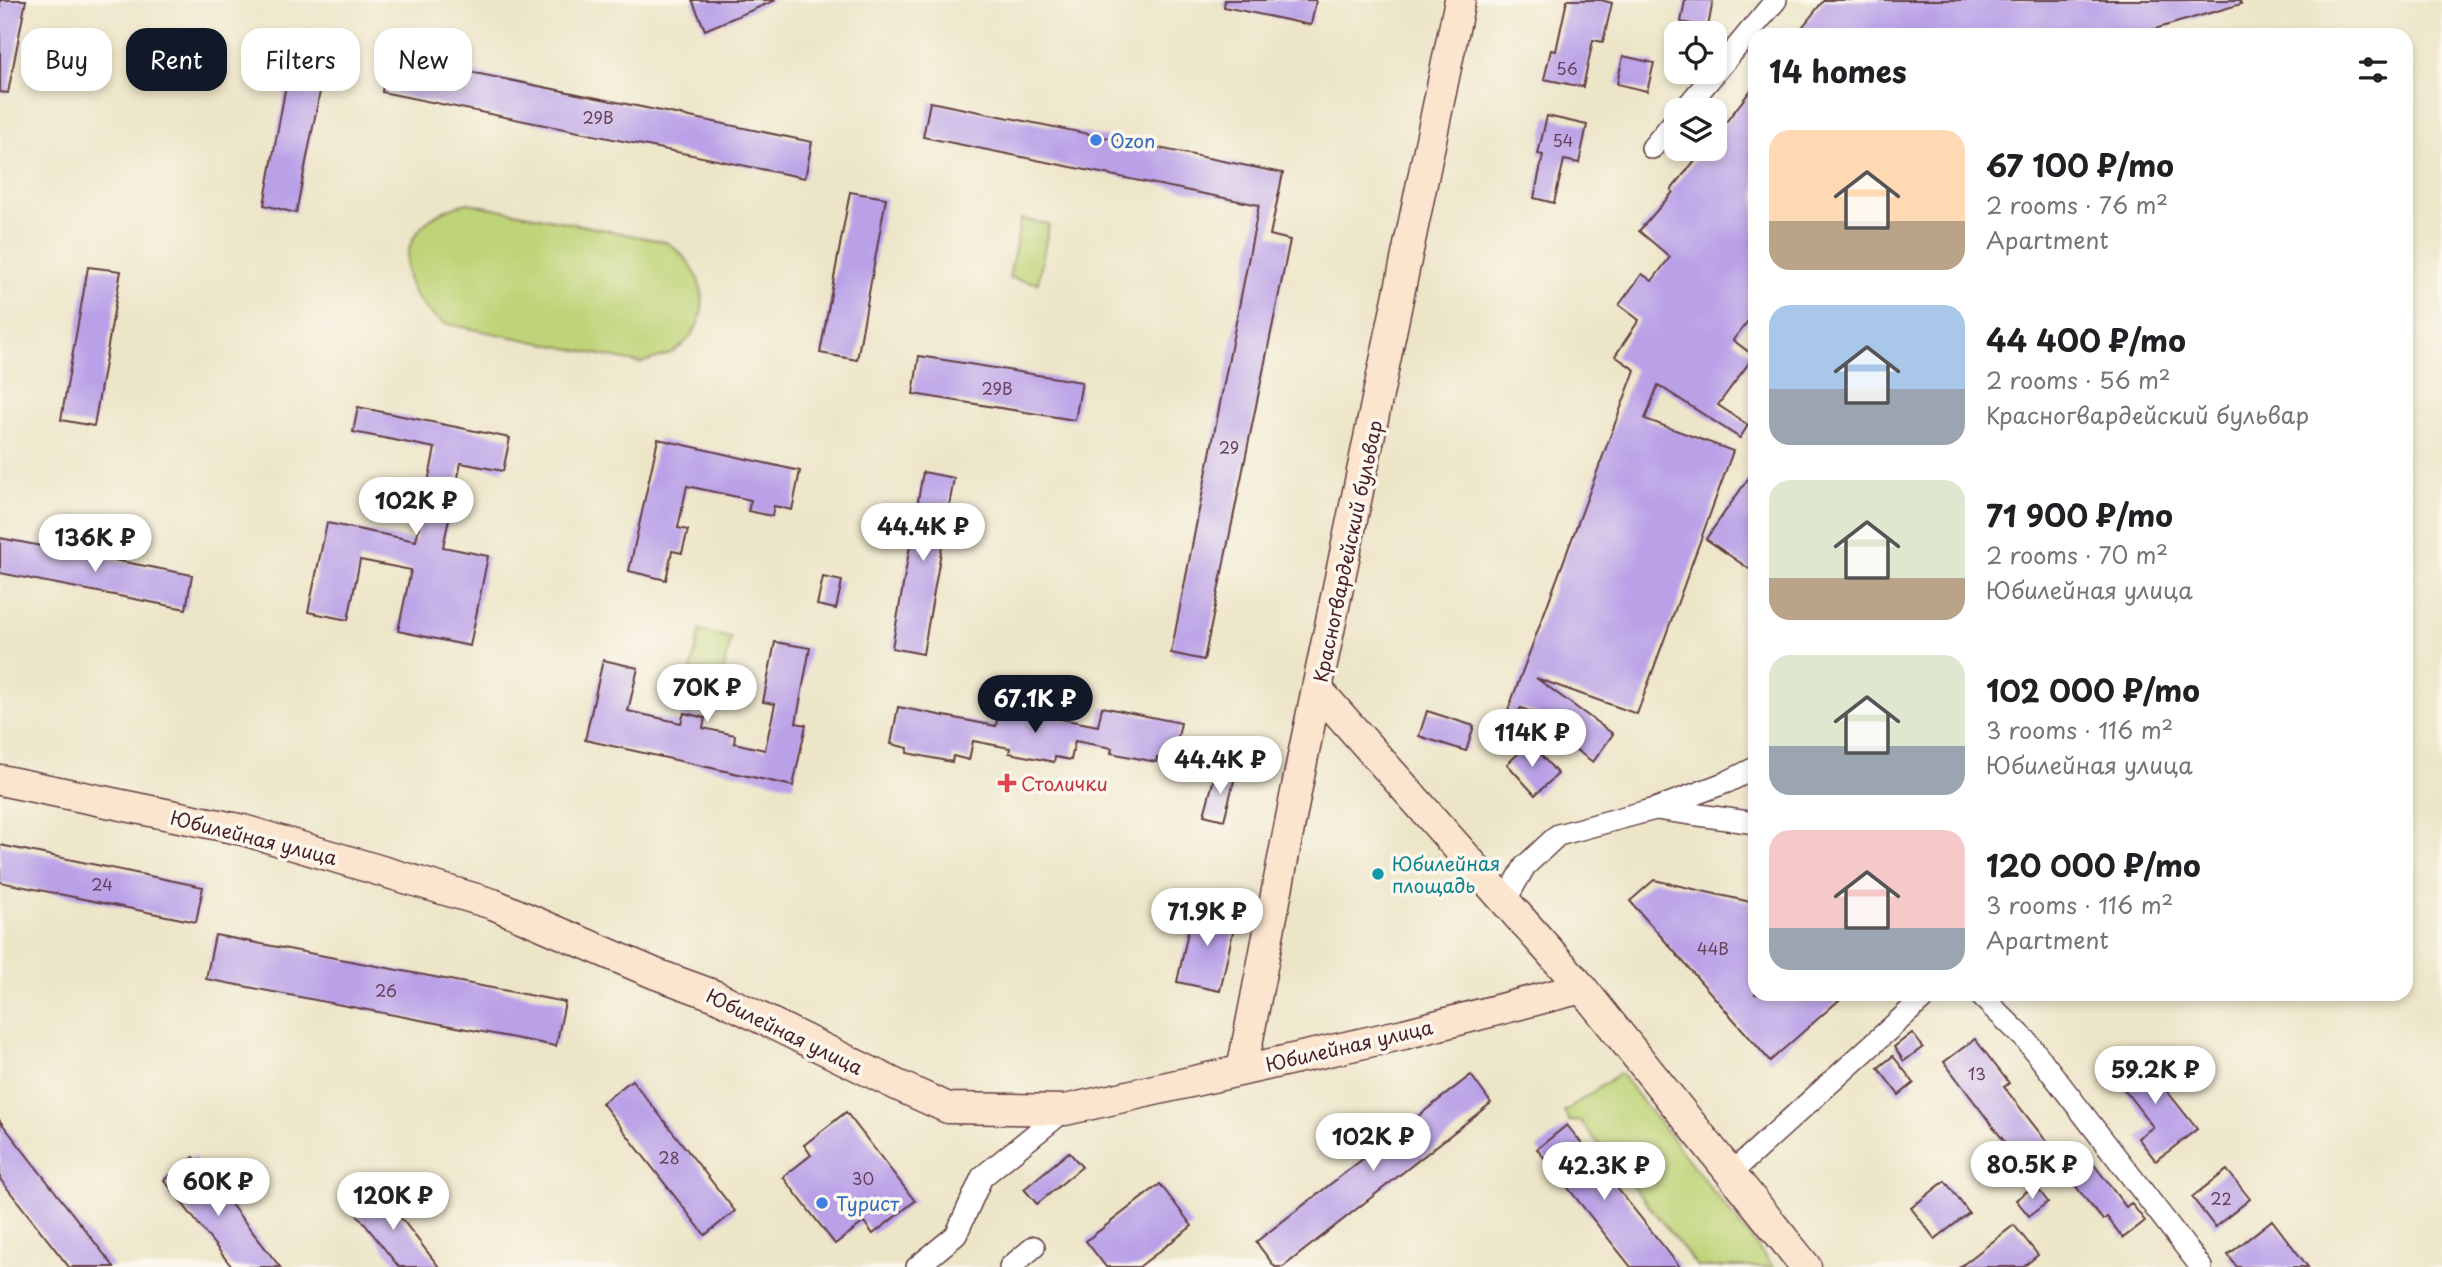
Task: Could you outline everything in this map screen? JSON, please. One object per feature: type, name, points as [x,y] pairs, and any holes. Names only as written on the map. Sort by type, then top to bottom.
[{"type":"street","name":"Красногвардейский бульвар","points":[[1460,0],[1318,690],[1582,988],[1806,1267]]},
{"type":"street","points":[[1753,28],[1776,0]]},
{"type":"street","points":[[1694,98],[1748,33]]},
{"type":"street","points":[[1652,148],[1664,134]]},
{"type":"street","points":[[1242,1070],[1318,690]]},
{"type":"street","points":[[1505,901],[1525,866],[1558,835],[1655,809],[1748,772]]},
{"type":"street","name":"Юбилейная улица","points":[[0,780],[243,830],[493,904],[656,974],[716,996],[948,1108],[1065,1110],[1404,1034],[1582,988]]},
{"type":"street","points":[[1655,809],[1748,822]]},
{"type":"street","points":[[1731,1173],[1920,1001]]},
{"type":"street","points":[[1986,1001],[2026,1040],[2201,1267]]},
{"type":"street","points":[[917,1267],[956,1235],[982,1177],[1065,1110]]},
{"type":"street","points":[[1010,1267],[1034,1247]]},
{"type":"green space","points":[[468,203],[666,242],[690,264],[702,292],[699,321],[692,335],[671,353],[640,363],[443,323],[424,307],[412,290],[407,271],[408,253],[415,236],[427,222],[445,210]]},
{"type":"green space","points":[[1021,219],[1049,224],[1038,283],[1009,278]]},
{"type":"green space","points":[[700,631],[731,638],[722,677],[691,670]]},
{"type":"green space","points":[[1620,1073],[1773,1267],[1698,1267],[1581,1122],[1569,1121],[1564,1112]]},
{"type":"building","points":[[0,0],[26,0],[8,93],[0,92]]},
{"type":"building","points":[[692,0],[776,0],[705,30]]},
{"type":"building","points":[[1225,0],[1316,0],[1311,25],[1224,7]]},
{"type":"building","points":[[1567,0],[1601,0],[1612,3],[1603,42],[1593,40],[1583,87],[1544,79],[1551,50],[1556,51]]},
{"type":"building","points":[[1685,0],[1713,0],[1709,21],[1681,21]]},
{"type":"building","points":[[1824,0],[2240,0],[2241,4],[2158,28],[1802,28]]},
{"type":"building","points":[[1623,56],[1654,63],[1647,91],[1617,84]]},
{"type":"building","points":[[472,72],[812,142],[805,178],[382,92],[472,91]]},
{"type":"building","points":[[285,91],[320,91],[296,213],[264,205]]},
{"type":"building","points":[[1748,94],[1748,321],[1733,340],[1748,351],[1748,364],[1718,405],[1748,425],[1740,438],[1658,385],[1645,419],[1733,451],[1637,714],[1536,678],[1613,734],[1593,762],[1540,724],[1545,717],[1521,708],[1517,714],[1508,710],[1635,370],[1615,356],[1639,320],[1619,305],[1642,274],[1652,281],[1670,257],[1639,231],[1673,192],[1671,190],[1694,161],[1727,161],[1727,121]]},
{"type":"building","points":[[930,102],[1283,173],[1270,235],[1290,240],[1204,660],[1171,653],[1259,205],[923,137]]},
{"type":"building","points":[[1547,116],[1587,125],[1579,163],[1564,160],[1554,203],[1534,198],[1543,155],[1538,154]]},
{"type":"building","points":[[850,192],[886,198],[857,360],[820,353]]},
{"type":"building","points":[[88,267],[121,271],[94,426],[61,420]]},
{"type":"building","points":[[919,356],[1082,382],[1075,420],[913,394]]},
{"type":"building","points":[[358,407],[510,438],[503,471],[461,463],[443,547],[488,556],[470,646],[398,631],[411,570],[360,560],[348,620],[308,612],[327,523],[416,541],[435,448],[353,432]]},
{"type":"building","points":[[658,439],[800,471],[792,510],[774,506],[772,516],[748,511],[751,500],[687,486],[678,528],[688,530],[682,553],[672,551],[666,580],[629,571]]},
{"type":"building","points":[[923,472],[954,478],[923,654],[892,648]]},
{"type":"building","points":[[1748,479],[1748,568],[1706,539]]},
{"type":"building","points":[[0,538],[192,575],[186,609],[0,573]]},
{"type":"building","points":[[823,577],[842,581],[836,609],[817,605]]},
{"type":"building","points":[[775,642],[810,648],[796,723],[806,725],[793,786],[585,740],[603,660],[638,668],[628,711],[681,723],[684,713],[705,718],[703,728],[735,735],[734,743],[765,750],[775,704],[763,702]]},
{"type":"building","points":[[898,707],[996,726],[999,707],[1098,726],[1102,707],[1181,723],[1173,760],[1157,757],[1156,762],[1111,753],[1112,748],[1075,741],[1071,760],[1055,757],[1054,762],[1009,753],[1010,748],[973,741],[969,760],[953,756],[952,762],[907,753],[908,748],[891,744]]},
{"type":"building","points":[[1427,711],[1474,726],[1466,751],[1419,736]]},
{"type":"building","points":[[1530,743],[1558,774],[1535,795],[1507,764]]},
{"type":"building","points":[[1216,771],[1235,777],[1224,820],[1204,815]]},
{"type":"building","points":[[0,845],[203,887],[196,922],[0,882]]},
{"type":"building","points":[[1654,880],[1748,901],[1748,1001],[1838,1001],[1770,1061],[1630,901]]},
{"type":"building","points":[[1194,905],[1237,914],[1220,991],[1177,982]]},
{"type":"building","points":[[215,935],[565,1002],[556,1046],[206,979]]},
{"type":"building","points":[[1912,1033],[1923,1047],[1904,1061],[1894,1047]]},
{"type":"building","points":[[1975,1039],[2009,1083],[2004,1087],[2047,1142],[2020,1162],[1944,1062]]},
{"type":"building","points":[[2143,1052],[2171,1088],[2167,1091],[2197,1129],[2156,1161],[2138,1138],[2153,1127],[2113,1075]]},
{"type":"building","points":[[1893,1056],[1914,1083],[1899,1095],[1878,1068]]},
{"type":"building","points":[[1471,1075],[1491,1103],[1283,1267],[1275,1267],[1256,1242]]},
{"type":"building","points":[[632,1080],[735,1211],[705,1235],[602,1103]]},
{"type":"building","points":[[846,1112],[915,1201],[873,1234],[864,1222],[835,1244],[783,1177],[811,1155],[804,1145]]},
{"type":"building","points":[[0,1121],[114,1267],[69,1267],[0,1179]]},
{"type":"building","points":[[1567,1125],[1680,1267],[1631,1267],[1537,1149]]},
{"type":"building","points":[[2083,1150],[2126,1207],[2131,1203],[2145,1221],[2123,1238],[2107,1217],[2103,1220],[2061,1167]]},
{"type":"building","points":[[1069,1152],[1082,1167],[1037,1204],[1024,1189]]},
{"type":"building","points":[[194,1157],[280,1267],[232,1267],[164,1180]]},
{"type":"building","points":[[2227,1170],[2250,1199],[2215,1227],[2192,1197]]},
{"type":"building","points":[[1945,1181],[1969,1213],[1935,1239],[1911,1208]]},
{"type":"building","points":[[1160,1184],[1192,1226],[1139,1267],[1106,1267],[1086,1241]]},
{"type":"building","points":[[2035,1185],[2048,1202],[2029,1216],[2016,1200]]},
{"type":"building","points":[[378,1188],[439,1267],[399,1267],[352,1208]]},
{"type":"building","points":[[2272,1220],[2308,1267],[2237,1267],[2228,1255]]},
{"type":"building","points":[[2014,1225],[2038,1255],[2023,1267],[1960,1267]]},
{"type":"place","name":"Ozon","points":[[1096,140]]},
{"type":"place","name":"Столички","points":[[1007,783]]},
{"type":"place","name":"Юбилейная площадь","points":[[1378,874]]},
{"type":"place","name":"Турист","points":[[822,1203]]}]
